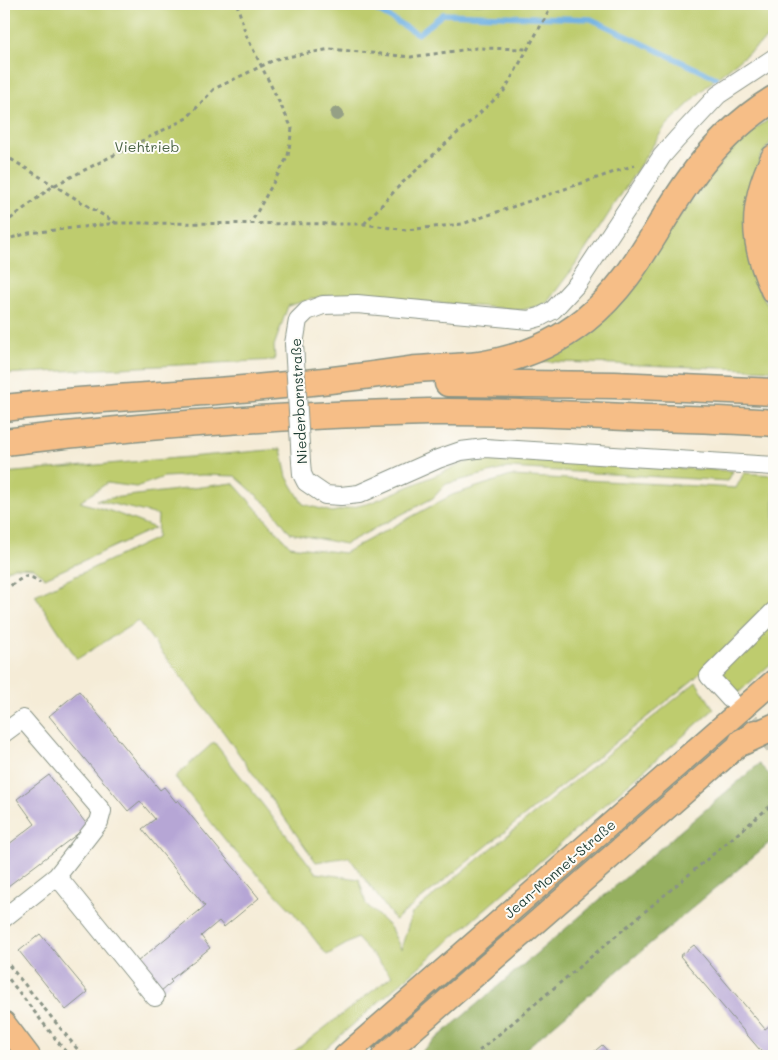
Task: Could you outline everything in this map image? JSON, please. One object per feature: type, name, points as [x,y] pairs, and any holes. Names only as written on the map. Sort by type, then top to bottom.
[{"type":"highway","points":[[4,408],[75,400],[204,392],[332,381],[429,367],[479,365],[526,354],[570,332],[617,291],[641,258],[687,182],[700,166],[750,116],[774,99]]},
{"type":"highway","points":[[774,158],[761,192],[757,215],[757,234],[760,254],[774,290]]},
{"type":"highway","points":[[332,381],[615,385],[774,392]]},
{"type":"highway","points":[[4,442],[92,432],[222,422],[431,412],[609,416],[774,423]]},
{"type":"highway","points":[[742,742],[774,726]]},
{"type":"main road","name":"Jean-Monnet-Straße","points":[[345,1056],[774,681]]},
{"type":"main road","name":"Jean-Monnet-Straße","points":[[383,1056],[774,714]]},
{"type":"main road","points":[[4,1023],[29,1056]]},
{"type":"lane","name":"Niederbornstraße","points":[[774,58],[718,95],[662,156],[578,283],[554,310],[529,320],[357,304],[323,305],[307,311],[298,320],[294,344],[302,474],[306,482],[325,495],[359,494],[438,459],[461,452],[485,448],[774,466]]},
{"type":"lane","points":[[730,699],[709,676],[774,611]]},
{"type":"lane","points":[[4,733],[23,718],[102,811],[99,822],[57,876],[4,918]]},
{"type":"lane","points":[[57,876],[155,997]]},
{"type":"path","points":[[237,4],[246,35],[292,128],[288,156],[252,223]]},
{"type":"path","points":[[364,224],[400,184],[504,90],[553,4]]},
{"type":"path","points":[[4,224],[54,186],[187,118],[214,89],[276,59],[330,48],[411,57],[477,48],[529,48]]},
{"type":"path","points":[[4,155],[117,223]]},
{"type":"path","points":[[4,240],[29,233],[117,223],[364,224],[406,230],[462,224],[662,156]]},
{"type":"path","points":[[4,590],[25,576],[40,583]]},
{"type":"path","points":[[473,1056],[774,803]]},
{"type":"path","points":[[4,959],[83,1056]]},
{"type":"path","points":[[4,973],[69,1056]]},
{"type":"green space","name":"Viehtrieb","points":[[4,4],[774,4],[774,27],[766,39],[708,85],[664,128],[577,263],[546,304],[522,310],[356,296],[322,296],[288,306],[274,346],[275,360],[4,374]]},
{"type":"green space","points":[[774,116],[774,137],[760,158],[746,236],[752,275],[767,304],[774,313],[774,370],[536,361],[670,229],[739,140]]},
{"type":"green space","points":[[774,194],[774,268],[768,223]]},
{"type":"green space","points":[[281,449],[287,477],[303,504],[332,512],[370,503],[479,457],[733,471],[728,481],[508,468],[446,484],[433,498],[345,544],[290,533],[271,508],[235,476],[164,477],[136,487],[107,483],[80,502],[155,528],[45,578],[34,568],[14,567],[4,572],[4,473]]},
{"type":"green space","points":[[744,473],[774,475],[774,600],[693,680],[395,920],[349,857],[316,862],[224,733],[138,621],[77,659],[35,595],[157,538],[158,515],[96,500],[233,483],[290,546],[344,553],[452,495],[511,476],[736,488]]},
{"type":"green space","points":[[774,617],[774,661],[737,694],[718,666]]},
{"type":"green space","points":[[696,682],[714,709],[317,1056],[288,1056],[392,976],[357,938],[327,955],[293,912],[230,846],[175,777],[214,742],[316,873],[359,879],[366,904],[390,927],[401,949],[412,913]]},
{"type":"green space","points":[[759,764],[774,779],[774,839],[517,1056],[416,1056]]},
{"type":"building","points":[[79,691],[160,790],[164,787],[176,802],[178,800],[259,898],[224,927],[219,921],[201,936],[210,948],[170,980],[172,982],[161,991],[137,962],[205,906],[142,829],[155,819],[140,801],[128,811],[49,716]]},
{"type":"building","points":[[49,775],[88,826],[4,889],[4,848],[35,824],[17,799]]},
{"type":"building","points":[[40,934],[88,992],[66,1010],[19,951]]},
{"type":"building","points":[[694,945],[765,1029],[774,1022],[774,1056],[765,1056],[680,956]]},
{"type":"building","points":[[602,1045],[612,1056],[589,1056]]},
{"type":"waterway","points":[[366,4],[418,34],[443,14],[591,19],[716,78]]},
{"type":"tunnel","points":[[732,701],[774,746]]}]
